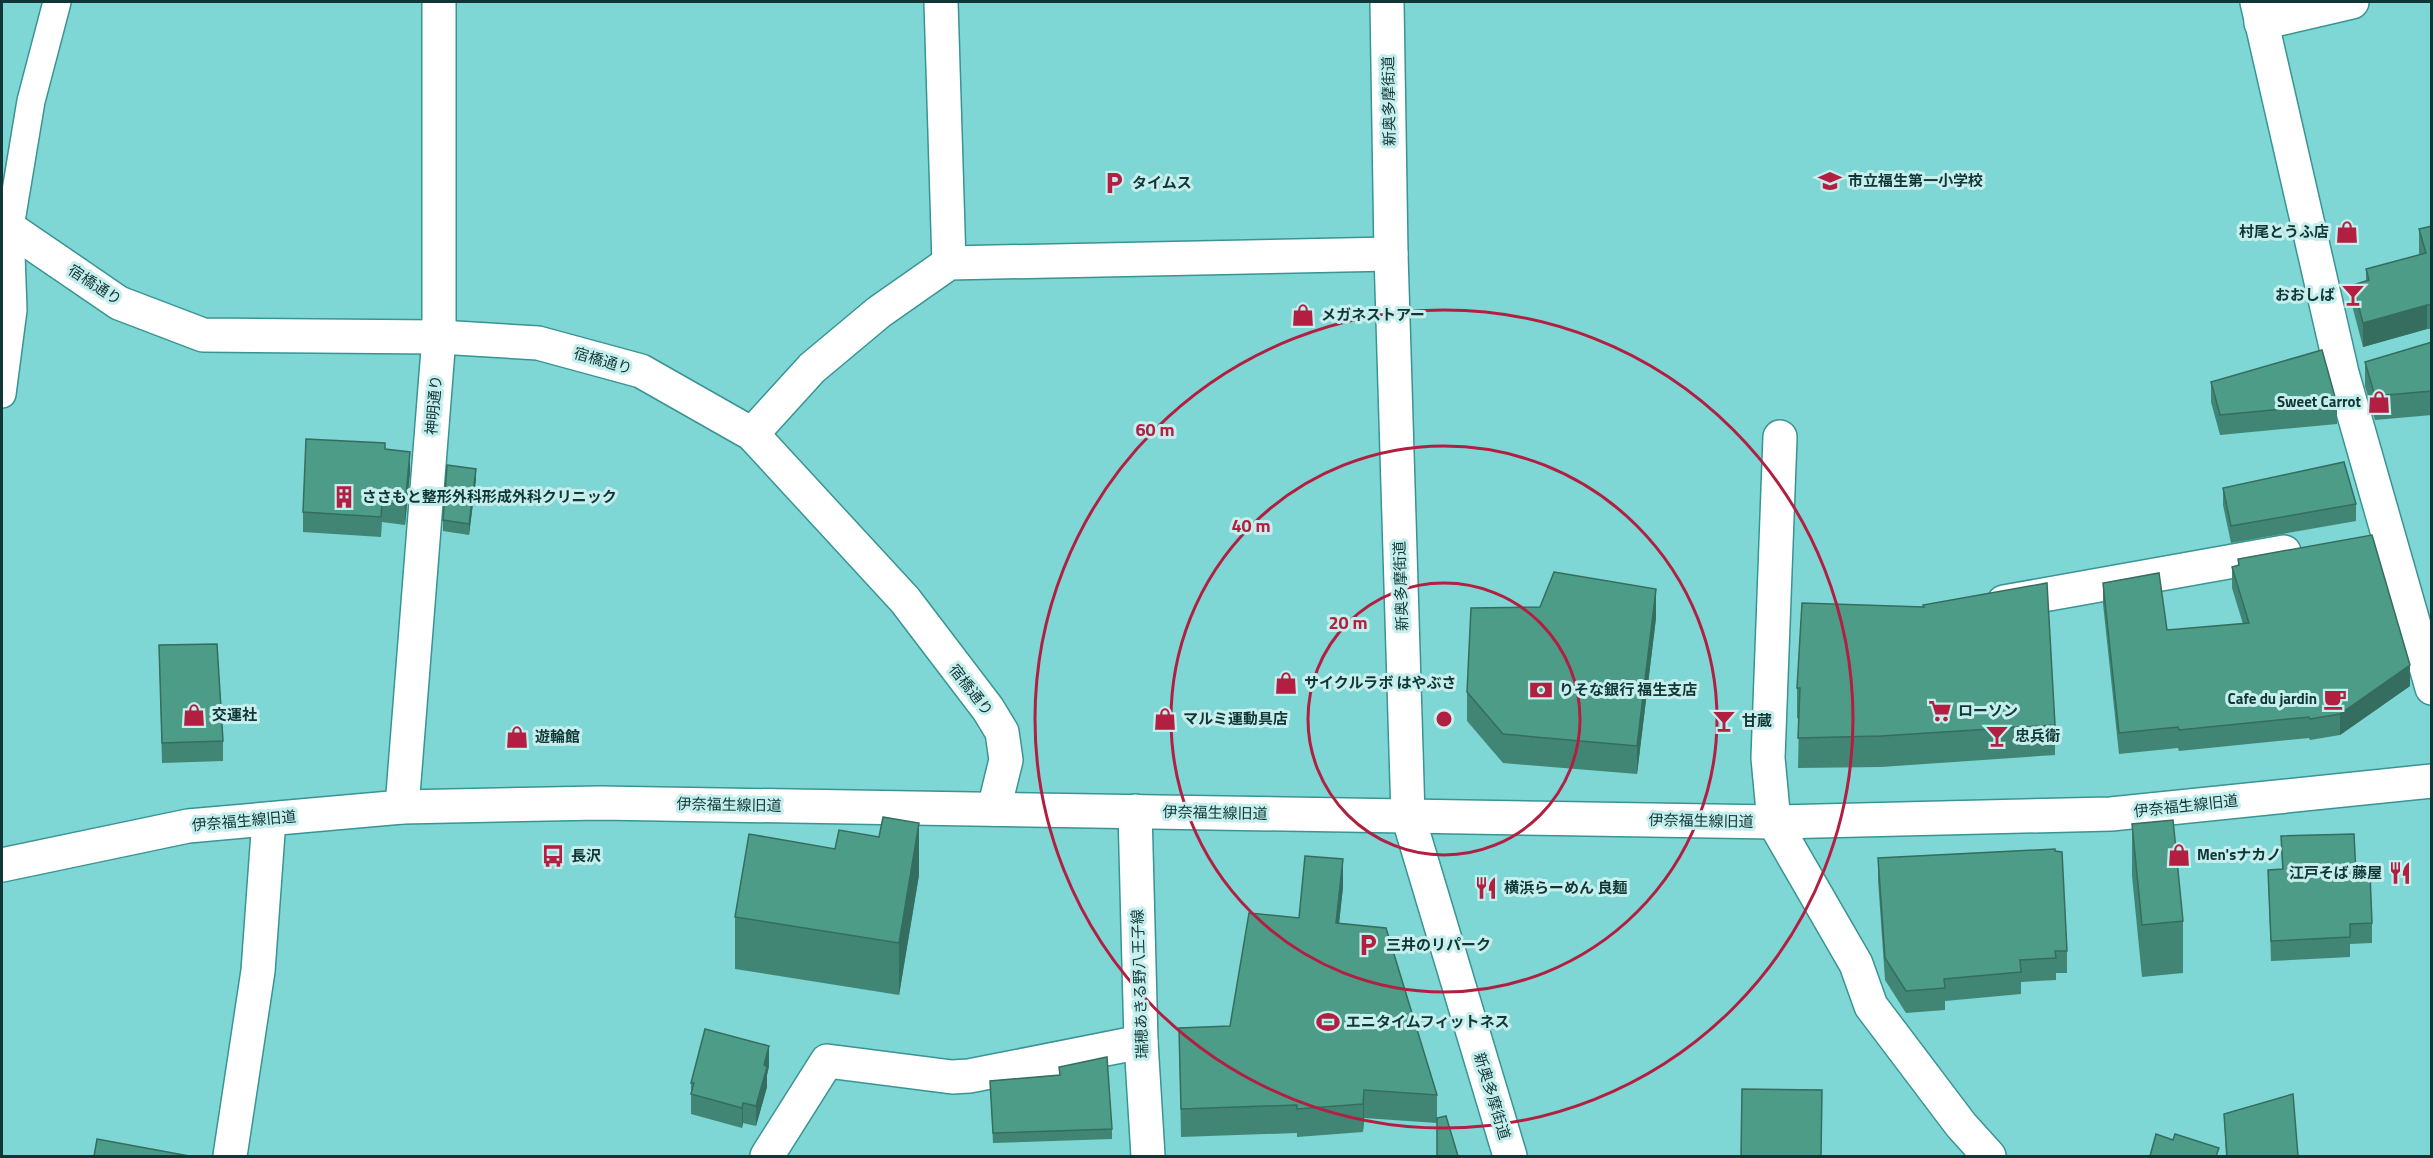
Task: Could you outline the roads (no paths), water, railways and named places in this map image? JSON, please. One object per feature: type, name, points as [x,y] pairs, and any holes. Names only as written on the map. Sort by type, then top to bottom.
[{"type":"street","name":"神明通り","points":[[402,807],[440,337],[439,2]]},
{"type":"street","points":[[941,2],[949,263]]},
{"type":"street","name":"新奥多摩街道","points":[[1387,2],[1390,254],[1408,816],[1510,1156]]},
{"type":"street","points":[[2352,2],[2259,12],[2342,373],[2430,671]]},
{"type":"street","name":"宿橋通り","points":[[6,225],[119,303],[203,334],[440,337],[538,342],[641,371],[752,434],[905,600],[993,717],[1002,732],[1006,760],[994,809]]},
{"type":"street","points":[[752,434],[812,368],[879,312],[949,263],[1390,254]]},
{"type":"street","points":[[2342,373],[2376,363]]},
{"type":"street","points":[[1779,437],[1768,758],[1774,822],[1856,964],[1871,1006],[1961,1125],[1989,1156]]},
{"type":"street","points":[[2354,540],[2389,534]]},
{"type":"street","points":[[1978,606],[2319,546]]},
{"type":"street","points":[[1773,614],[1807,615]]},
{"type":"street","name":"伊奈福生線旧道","points":[[2,865],[188,826],[402,807],[600,803],[1774,822],[2111,814],[2432,781]]},
{"type":"street","name":"瑞穂あきる野八王子線","points":[[1135,811],[1141,1042],[1149,1156]]},
{"type":"street","points":[[230,1156],[258,971],[269,819]]},
{"type":"street","points":[[767,1156],[827,1061],[952,1077],[969,1076],[1141,1042]]},
{"type":"lane","points":[[2,394],[13,310],[6,225],[31,101],[57,2]]},
{"type":"place","name":"市立福生第一小学校","points":[[1830,181]]},
{"type":"place","name":"タイムス","points":[[1114,183]]},
{"type":"place","name":"村尾とうふ店","points":[[2347,232]]},
{"type":"place","name":"おおしば","points":[[2353,295]]},
{"type":"place","name":"メガネストアー","points":[[1303,315]]},
{"type":"place","name":"Sweet Carrot","points":[[2379,402]]},
{"type":"place","name":"ささもと整形外科形成外科クリニック","points":[[344,497]]},
{"type":"place","name":"サイクルラボ はやぶさ","points":[[1286,683]]},
{"type":"place","name":"りそな銀行 福生支店","points":[[1541,690]]},
{"type":"place","name":"Cafe du jardin","points":[[2335,699]]},
{"type":"place","name":"ローソン","points":[[1940,711]]},
{"type":"place","name":"交運社","points":[[194,715]]},
{"type":"place","name":"マルミ運動具店","points":[[1165,719]]},
{"type":"place","name":"甘蔵","points":[[1724,721]]},
{"type":"place","name":"忠兵衛","points":[[1997,736]]},
{"type":"place","name":"遊輪館","points":[[517,737]]},
{"type":"place","name":"Men'sナカノ","points":[[2179,855]]},
{"type":"place","name":"長沢","points":[[553,856]]},
{"type":"place","name":"江戸そば 藤屋","points":[[2400,873]]},
{"type":"place","name":"横浜らーめん 良麺","points":[[1486,888]]},
{"type":"place","name":"三井のリパーク","points":[[1368,945]]},
{"type":"place","name":"エニタイムフィットネス","points":[[1328,1022]]}]
